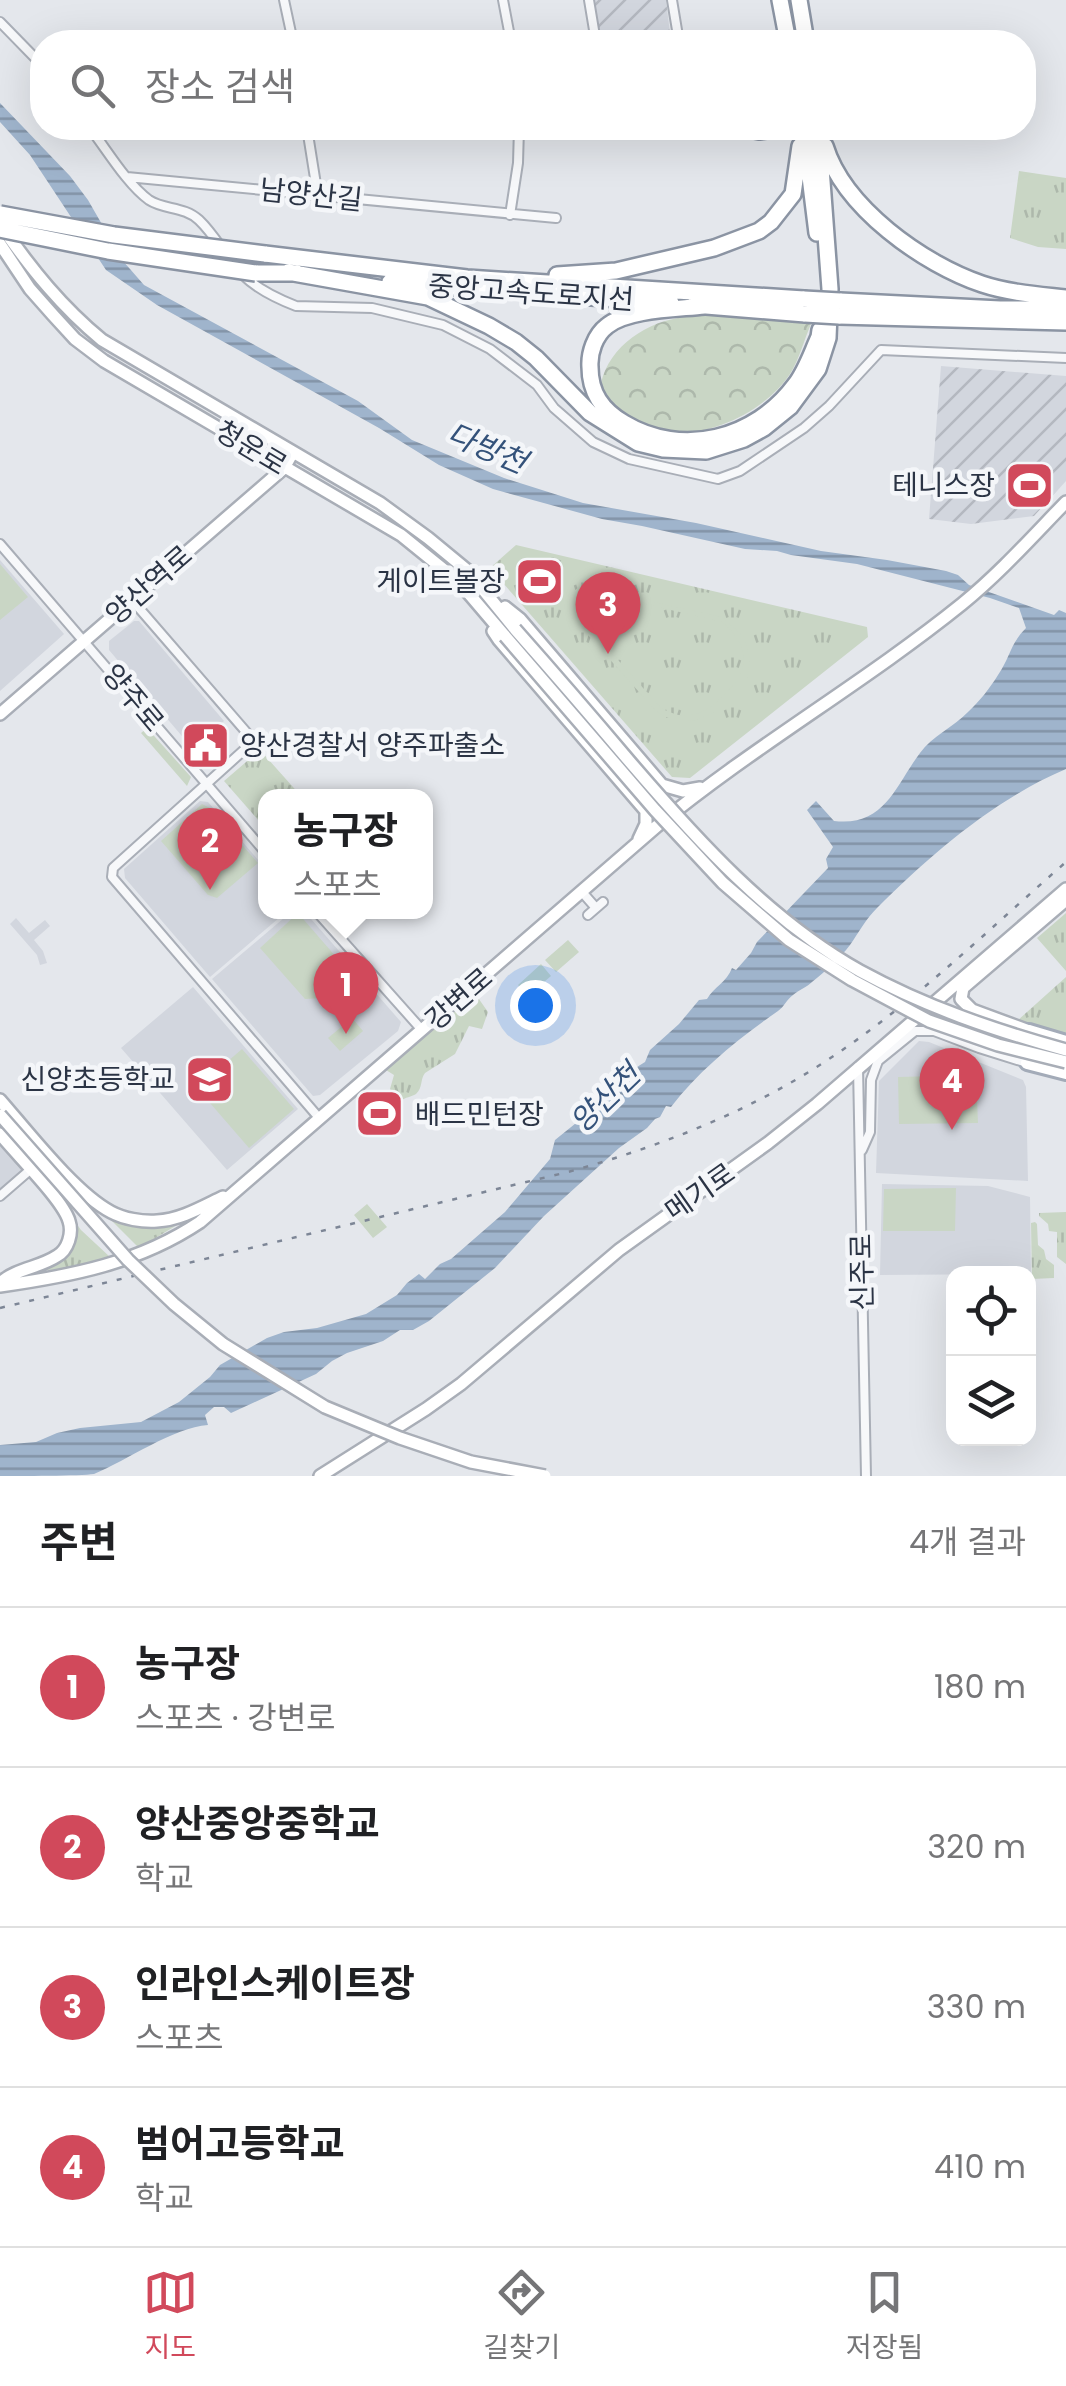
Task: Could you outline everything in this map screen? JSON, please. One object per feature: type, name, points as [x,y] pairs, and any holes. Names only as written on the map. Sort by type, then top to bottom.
[{"type":"highway","points":[[780,0],[786,30]]},
{"type":"highway","points":[[799,0],[804,30]]},
{"type":"highway","points":[[467,278],[616,272],[743,239],[771,222],[793,194],[802,140]]},
{"type":"highway","points":[[704,306],[636,314],[604,328],[589,359],[593,393],[608,413],[663,440],[704,441],[744,427],[770,410],[796,384],[819,336],[823,288],[805,140]]},
{"type":"highway","points":[[288,272],[428,298],[516,342],[590,413],[638,443],[706,452],[744,440],[764,428],[790,406],[818,369],[828,338],[830,289],[819,140]]},
{"type":"highway","points":[[822,140],[830,163],[866,210],[910,247],[986,286],[1066,298]]},
{"type":"highway","name":"중앙고속도로지선","points":[[0,221],[467,278],[804,306],[1066,322]]},
{"type":"highway","name":"중앙고속도로지선","points":[[0,221],[108,251],[256,273],[288,272],[704,306],[804,306]]},
{"type":"highway","name":"중앙고속도로지선","points":[[840,308],[1066,309]]},
{"type":"main road","points":[[1029,1031],[1066,1042]]},
{"type":"main road","points":[[1027,1063],[1066,1073]]},
{"type":"street","points":[[284,0],[290,30]]},
{"type":"street","points":[[504,0],[509,30]]},
{"type":"street","points":[[589,0],[594,30]]},
{"type":"street","points":[[672,0],[677,30]]},
{"type":"street","points":[[0,22],[30,53]]},
{"type":"street","points":[[99,140],[152,203],[192,214],[244,276],[285,302],[296,306],[378,310],[444,325],[490,348],[537,384],[554,408],[593,442],[629,459],[707,477],[727,476],[778,448],[830,406],[881,350],[1066,358]]},
{"type":"street","points":[[309,140],[318,196]]},
{"type":"street","points":[[510,215],[519,140]]},
{"type":"street","name":"남양산길","points":[[127,177],[556,218]]},
{"type":"street","name":"청운로","points":[[0,221],[26,262],[74,318],[102,340],[380,503],[468,571],[510,632]]},
{"type":"street","name":"청운로","points":[[2,246],[30,289],[75,339],[104,361],[402,535],[510,632]]},
{"type":"street","name":"양산역로","points":[[0,714],[284,468],[293,452]]},
{"type":"street","name":"강변로","points":[[0,1284],[89,1271],[152,1248],[191,1228],[704,788],[940,621],[993,577],[1066,502]]},
{"type":"street","name":"양주로","points":[[0,544],[258,844]]},
{"type":"street","points":[[485,592],[520,620],[662,784],[683,791],[704,788]]},
{"type":"street","points":[[132,600],[254,742],[113,868],[112,877],[320,1118]]},
{"type":"street","points":[[479,605],[498,640],[646,810],[646,824],[637,844]]},
{"type":"street","points":[[510,632],[731,873],[796,927],[858,969],[935,1008],[999,1032],[1066,1050]]},
{"type":"street","points":[[510,632],[656,810],[723,883],[789,940],[852,980],[929,1020],[998,1046],[1066,1062]]},
{"type":"street","name":"메기로","points":[[320,1476],[460,1384],[619,1250],[768,1144],[1066,888]]},
{"type":"street","points":[[582,892],[600,905],[588,915]]},
{"type":"street","points":[[1029,1031],[972,1010],[961,999],[963,988],[1066,900]]},
{"type":"street","points":[[323,919],[422,1030]]},
{"type":"street","points":[[860,1154],[870,1132],[871,1080],[878,1062],[915,1031],[934,1030],[1027,1063]]},
{"type":"street","name":"신주로","points":[[858,1067],[866,1476]]},
{"type":"street","points":[[0,1100],[93,1201],[114,1214],[156,1222],[192,1212],[236,1191]]},
{"type":"street","points":[[0,1115],[128,1260],[223,1344],[326,1407],[400,1438],[471,1462],[545,1476]]},
{"type":"street","points":[[0,1134],[62,1207],[70,1224],[65,1250],[10,1274],[0,1284]]},
{"type":"street","points":[[0,1196],[30,1170]]},
{"type":"shaded area","points":[[594,0],[666,0],[670,30],[599,30]]},
{"type":"shaded area","points":[[941,366],[1066,376],[1066,481],[1034,516],[971,524],[929,519]]},
{"type":"shaded area","points":[[0,560],[64,634],[0,691]]},
{"type":"shaded area","points":[[139,621],[224,721],[192,748],[109,650],[109,641]]},
{"type":"shaded area","points":[[200,801],[208,802],[258,860],[258,919],[278,919],[210,977],[125,878],[124,869]]},
{"type":"shaded area","points":[[16,918],[29,933],[45,920],[50,926],[34,940],[47,963],[40,965],[37,955],[10,924]]},
{"type":"shaded area","points":[[283,919],[311,919],[401,1022],[398,1031],[320,1095],[313,1096],[212,979]]},
{"type":"shaded area","name":"신양초등학교","points":[[193,987],[298,1109],[227,1170],[121,1048]]},
{"type":"shaded area","points":[[919,1041],[1023,1080],[1028,1181],[876,1173],[879,1081]]},
{"type":"shaded area","points":[[0,1137],[26,1168],[0,1194]]},
{"type":"shaded area","points":[[882,1184],[988,1186],[1030,1197],[1031,1266],[946,1266],[946,1275],[880,1275]]},
{"type":"green space","points":[[1019,171],[1066,178],[1066,249],[1038,247],[1010,238]]},
{"type":"green space","points":[[718,314],[811,324],[790,374],[776,391],[737,419],[690,432],[644,429],[619,417],[600,390],[617,352],[638,333],[664,321]]},
{"type":"green space","name":"테니스장","points":[[1022,465],[1040,466],[1038,504],[1019,503]]},
{"type":"green space","points":[[516,545],[867,627],[868,637],[690,778],[672,777],[490,568]]},
{"type":"green space","name":"게이트볼장","points":[[540,562],[559,585],[540,600],[521,577]]},
{"type":"green space","points":[[0,564],[28,597],[0,620]]},
{"type":"green space","points":[[580,586],[722,617],[744,637],[750,660],[747,679],[714,712],[697,720],[665,717],[571,616],[568,596]],"holes":[[[586,590],[722,622],[742,649],[739,676],[709,708],[679,715],[661,708],[575,612],[572,602],[575,595]]]},
{"type":"green space","points":[[147,728],[191,777],[187,786],[141,733]]},
{"type":"green space","points":[[260,750],[295,789],[258,789],[258,820],[224,781]]},
{"type":"green space","points":[[202,804],[210,808],[258,863],[217,898],[208,895],[161,841]]},
{"type":"green space","points":[[1066,913],[1066,971],[1037,938]]},
{"type":"green space","points":[[291,919],[303,919],[350,973],[322,998],[305,999],[260,948]]},
{"type":"green space","points":[[568,940],[579,952],[556,972],[545,960]]},
{"type":"green space","points":[[541,964],[551,976],[528,996],[518,985]]},
{"type":"green space","points":[[1066,977],[1066,1035],[1017,1021]]},
{"type":"green space","points":[[474,992],[488,1012],[482,1029],[469,1026],[455,1054],[425,1073],[416,1094],[400,1101],[390,1089],[394,1075],[386,1070]]},
{"type":"green space","points":[[352,1018],[363,1031],[340,1051],[328,1038]]},
{"type":"green space","points":[[242,1049],[294,1109],[249,1148],[197,1088]]},
{"type":"green space","points":[[976,1075],[978,1123],[899,1124],[898,1077]]},
{"type":"green space","name":"배드민턴장","points":[[386,1095],[400,1111],[373,1134],[359,1117]]},
{"type":"green space","points":[[956,1188],[955,1231],[883,1231],[884,1189]]},
{"type":"green space","points":[[367,1204],[387,1227],[373,1238],[354,1215]]},
{"type":"green space","points":[[1066,1212],[1066,1264],[1057,1257],[1057,1232],[1049,1231],[1039,1213]]},
{"type":"green space","points":[[105,1214],[187,1219],[139,1248]]},
{"type":"green space","points":[[73,1219],[110,1257],[74,1268],[36,1270],[54,1261]]},
{"type":"green space","points":[[1031,1223],[1037,1224],[1038,1245],[1054,1265],[1054,1278],[1036,1279],[1036,1266],[1032,1266]]},
{"type":"water","name":"양산천","points":[[0,103],[30,134],[30,140],[35,140],[70,176],[123,261],[144,285],[358,401],[412,440],[504,478],[583,503],[821,551],[946,571],[969,585],[1054,615],[1059,610],[1066,613],[1066,769],[1014,796],[942,848],[877,908],[827,969],[720,1055],[671,1107],[666,1106],[660,1117],[619,1148],[544,1216],[495,1268],[429,1321],[347,1353],[316,1374],[231,1413],[224,1407],[214,1407],[205,1415],[208,1425],[180,1432],[87,1475],[0,1476],[0,1445],[36,1442],[80,1428],[141,1422],[179,1402],[220,1365],[267,1338],[366,1314],[397,1295],[419,1274],[425,1279],[451,1259],[505,1212],[550,1159],[555,1140],[581,1119],[607,1089],[617,1086],[645,1062],[650,1050],[699,1000],[707,999],[732,968],[736,970],[757,942],[828,868],[826,859],[833,847],[807,810],[816,801],[834,821],[865,818],[877,811],[925,747],[984,695],[1026,628],[1019,608],[990,598],[857,564],[745,549],[602,519],[493,489],[439,465],[157,305],[106,270],[30,155],[0,122]]},
{"type":"railway","points":[[0,1308],[568,1172],[701,1127],[796,1080],[858,1039],[949,966],[1066,862]]},
{"type":"place","name":"테니스장","points":[[1030,485]]},
{"type":"place","name":"게이트볼장","points":[[540,581]]},
{"type":"place","name":"인라인스케이트장","points":[[608,654]]},
{"type":"place","name":"양산경찰서 양주파출소","points":[[205,745]]},
{"type":"place","name":"양산중앙중학교","points":[[210,890]]},
{"type":"place","name":"농구장","points":[[346,1034]]},
{"type":"place","name":"신양초등학교","points":[[210,1079]]},
{"type":"place","name":"배드민턴장","points":[[380,1114]]},
{"type":"place","name":"범어고등학교","points":[[952,1130]]},
{"type":"water label","name":"다방천","points":[[487,448]]}]
